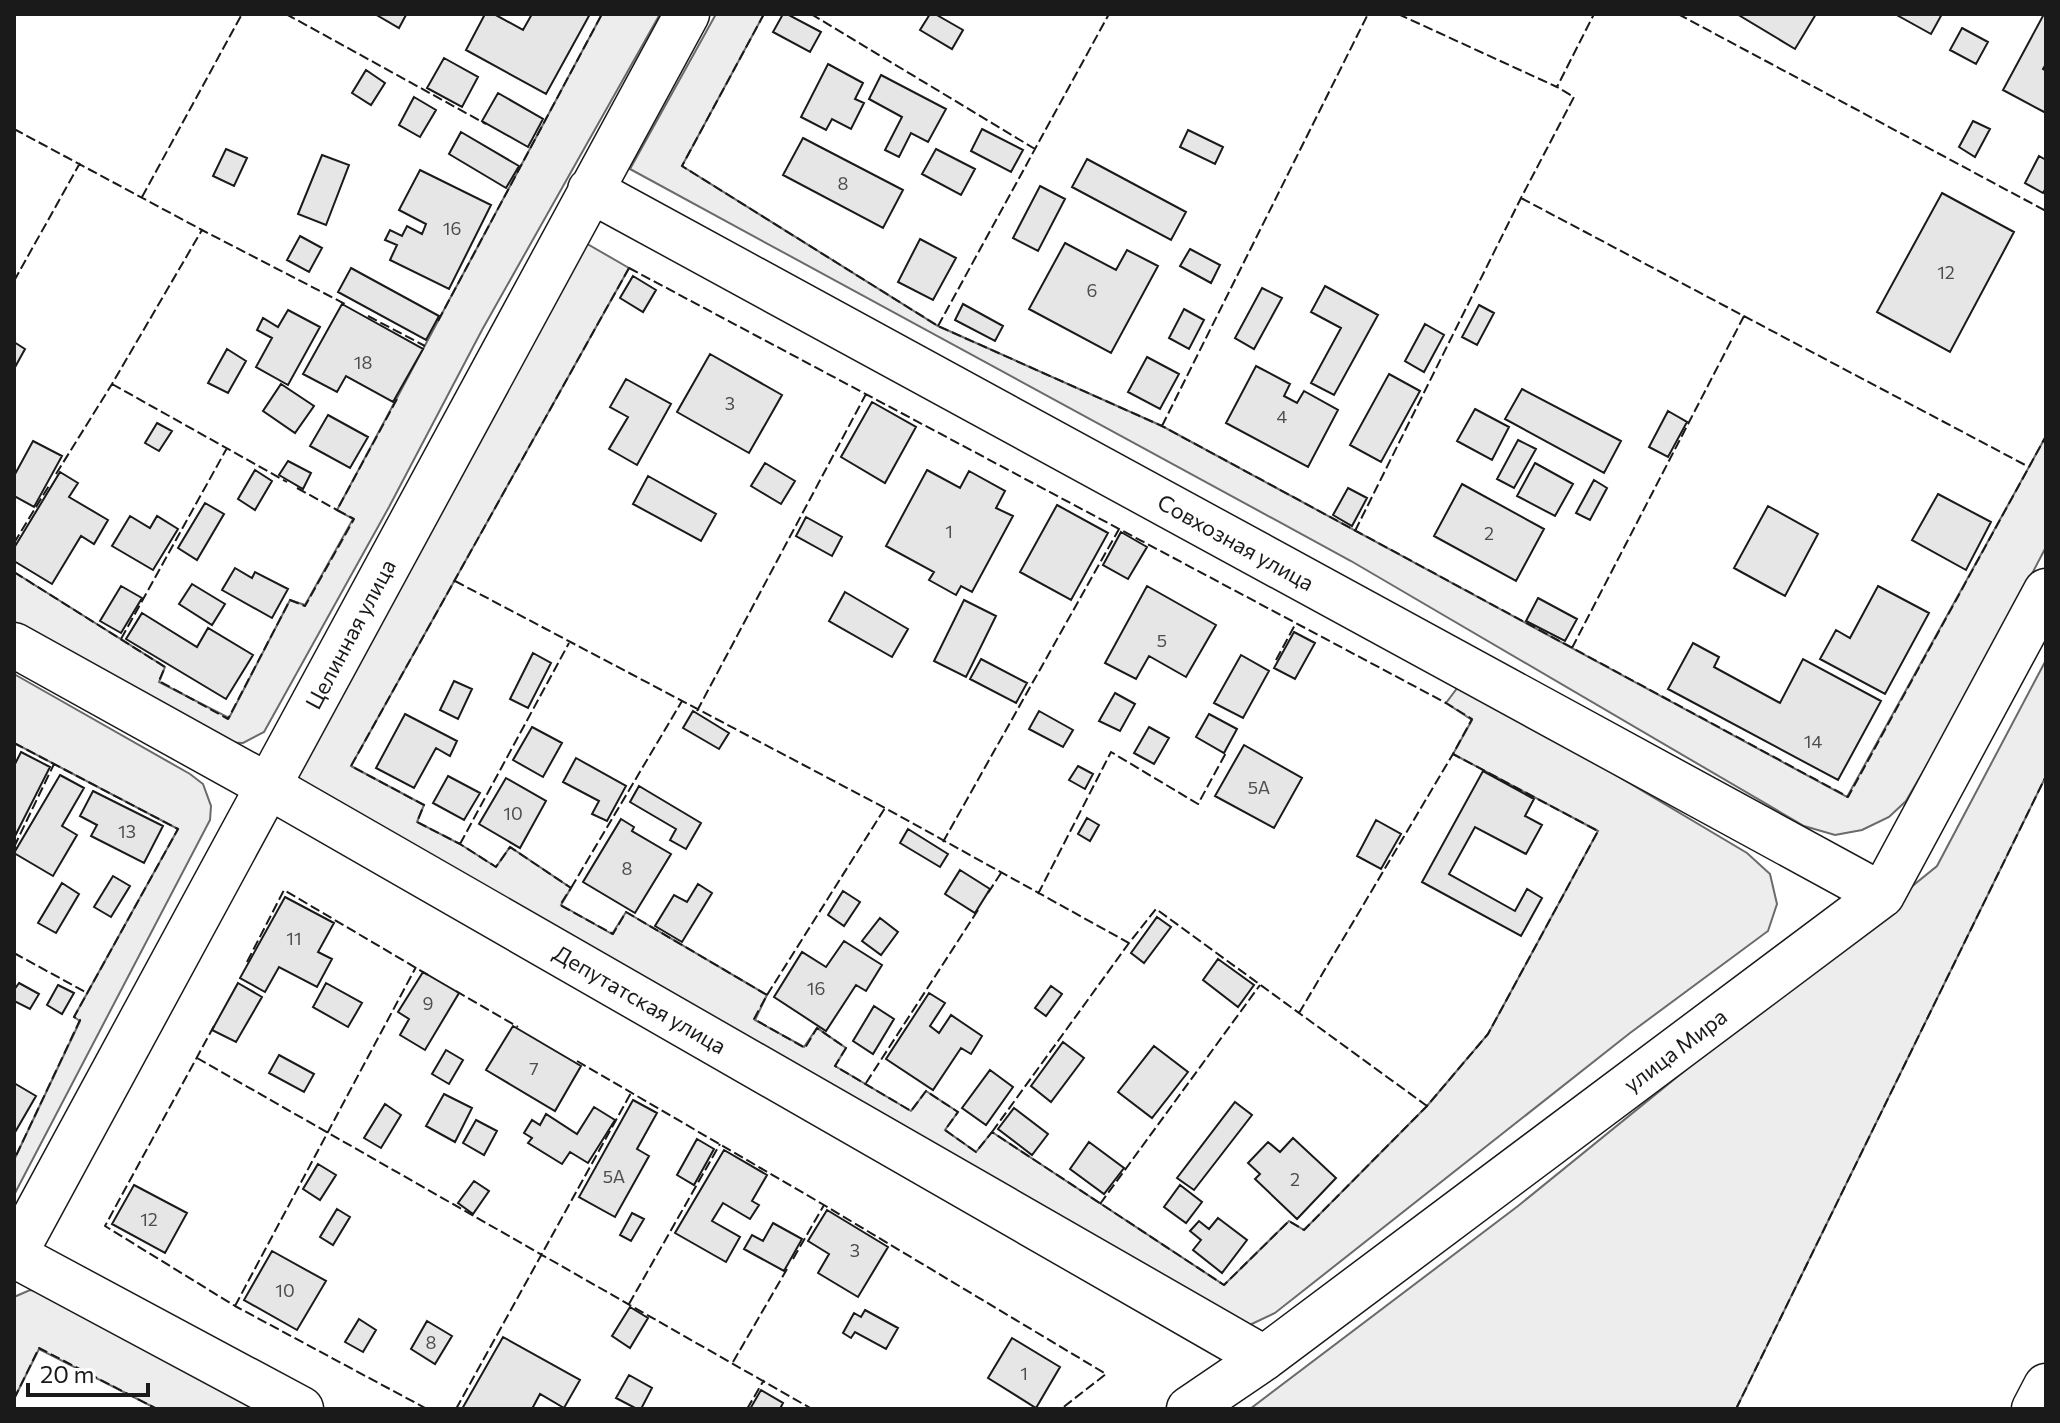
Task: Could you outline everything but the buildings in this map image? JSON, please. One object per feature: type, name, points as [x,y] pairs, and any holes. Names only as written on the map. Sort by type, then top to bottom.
[{"type":"street","name":"Целинная улица","points":[[14,1255],[687,14]]},
{"type":"street","name":"Совхозная улица","points":[[590,190],[1882,895]]},
{"type":"street","name":"улица Мира","points":[[1189,1409],[1264,1358],[1882,895],[2046,591]]},
{"type":"street","name":"Депутатская улица","points":[[14,645],[268,786],[1264,1358]]},
{"type":"street","points":[[14,1255],[301,1409]]},
{"type":"street","points":[[2034,1409],[2046,1386]]},
{"type":"shaded area","points":[[602,14],[660,14],[482,330],[389,507],[264,732],[243,743],[219,742],[14,624],[14,572],[165,667],[159,682],[229,718],[290,600],[305,605],[353,519],[337,510]]},
{"type":"shaded area","points":[[716,14],[764,14],[682,166],[938,326],[1162,426],[1847,797],[2046,436],[2046,547],[1974,684],[1906,801],[1889,817],[1862,830],[1835,835],[1804,826],[1351,561],[630,169]]},
{"type":"shaded area","points":[[577,238],[629,268],[351,766],[424,805],[417,822],[496,867],[510,847],[571,888],[561,905],[612,934],[626,912],[767,995],[755,1020],[804,1047],[817,1028],[846,1048],[835,1066],[911,1111],[926,1091],[958,1112],[945,1130],[976,1152],[992,1132],[1224,1285],[1289,1221],[1304,1230],[1427,1106],[1488,1034],[1598,831],[1453,754],[1472,720],[1446,703],[1461,683],[1747,853],[1770,874],[1777,904],[1768,931],[1630,1033],[1275,1313],[1239,1330],[289,782]]},
{"type":"shaded area","points":[[2046,660],[2046,776],[1736,1409],[1250,1409],[1518,1206],[1937,866]]},
{"type":"shaded area","points":[[14,674],[190,774],[203,784],[211,806],[210,820],[14,1195],[14,1160],[80,1021],[74,1017],[178,829],[14,743]]},
{"type":"shaded area","points":[[30,1290],[48,1293],[259,1409],[157,1409],[39,1349],[14,1399],[14,1297]]},
{"type":"fence","points":[[142,197],[242,14]]},
{"type":"fence","points":[[286,14],[486,124]]},
{"type":"fence","points":[[438,321],[602,14]]},
{"type":"fence","points":[[764,14],[682,166],[938,326],[1162,426],[1848,797],[2046,436]]},
{"type":"fence","points":[[811,14],[1035,149]]},
{"type":"fence","points":[[938,326],[1109,14]]},
{"type":"fence","points":[[1162,426],[1368,14]]},
{"type":"fence","points":[[1398,14],[1557,87],[1594,14]]},
{"type":"fence","points":[[1678,14],[2046,211]]},
{"type":"fence","points":[[1355,531],[1574,97],[1557,87]]},
{"type":"fence","points":[[14,129],[347,305]]},
{"type":"fence","points":[[14,281],[80,163]]},
{"type":"fence","points":[[1521,198],[2029,467]]},
{"type":"fence","points":[[56,474],[202,230]]},
{"type":"fence","points":[[629,268],[1446,703],[1472,719],[1453,754],[1598,831],[1488,1034],[1427,1106],[1304,1230],[1289,1221],[1224,1285],[992,1132],[976,1152],[945,1130],[958,1112],[926,1091],[911,1111],[835,1066],[846,1048],[817,1028],[805,1048],[754,1019],[767,995],[626,912],[613,934],[560,905],[571,888],[510,847],[496,867],[417,822],[424,805],[351,766],[629,268]]},
{"type":"fence","points":[[368,316],[425,346]]},
{"type":"fence","points":[[1572,648],[1744,316]]},
{"type":"fence","points":[[112,384],[287,482]]},
{"type":"fence","points":[[697,711],[866,394]]},
{"type":"fence","points":[[14,572],[165,667],[159,681],[228,719],[290,600],[305,606],[354,519],[337,510],[397,399]]},
{"type":"fence","points":[[121,639],[227,448]]},
{"type":"fence","points":[[14,543],[50,484]]},
{"type":"fence","points":[[297,488],[337,510]]},
{"type":"fence","points":[[943,842],[1119,529]]},
{"type":"fence","points":[[455,581],[885,808],[1129,943],[1156,909],[1427,1106]]},
{"type":"fence","points":[[1276,660],[1296,623]]},
{"type":"fence","points":[[460,844],[569,643]]},
{"type":"fence","points":[[571,888],[682,701]]},
{"type":"fence","points":[[14,743],[178,829],[74,1017],[80,1020],[14,1160]]},
{"type":"fence","points":[[1038,894],[1111,752],[1198,804],[1227,751]]},
{"type":"fence","points":[[1299,1013],[1453,754]]},
{"type":"fence","points":[[14,847],[54,764]]},
{"type":"fence","points":[[1736,1409],[2046,776]]},
{"type":"fence","points":[[767,995],[885,808]]},
{"type":"fence","points":[[988,893],[1001,873]]},
{"type":"fence","points":[[247,962],[284,890],[428,975]]},
{"type":"fence","points":[[866,1083],[978,910]]},
{"type":"fence","points":[[992,1132],[1129,943]]},
{"type":"fence","points":[[14,953],[87,993]]},
{"type":"fence","points":[[235,1306],[416,967]]},
{"type":"fence","points":[[1100,1204],[1260,985]]},
{"type":"fence","points":[[456,991],[518,1027]]},
{"type":"fence","points":[[214,1026],[105,1226],[235,1306],[427,1409]]},
{"type":"fence","points":[[197,1058],[812,1409]]},
{"type":"fence","points":[[577,1061],[1106,1374],[1061,1409]]},
{"type":"fence","points":[[456,1409],[631,1093]]},
{"type":"fence","points":[[629,1304],[720,1144]]},
{"type":"fence","points":[[793,1259],[824,1205]]},
{"type":"fence","points":[[733,1362],[787,1269]]},
{"type":"fence","points":[[14,1399],[39,1348],[157,1409]]},
{"type":"fence","points":[[747,1409],[764,1380]]}]
